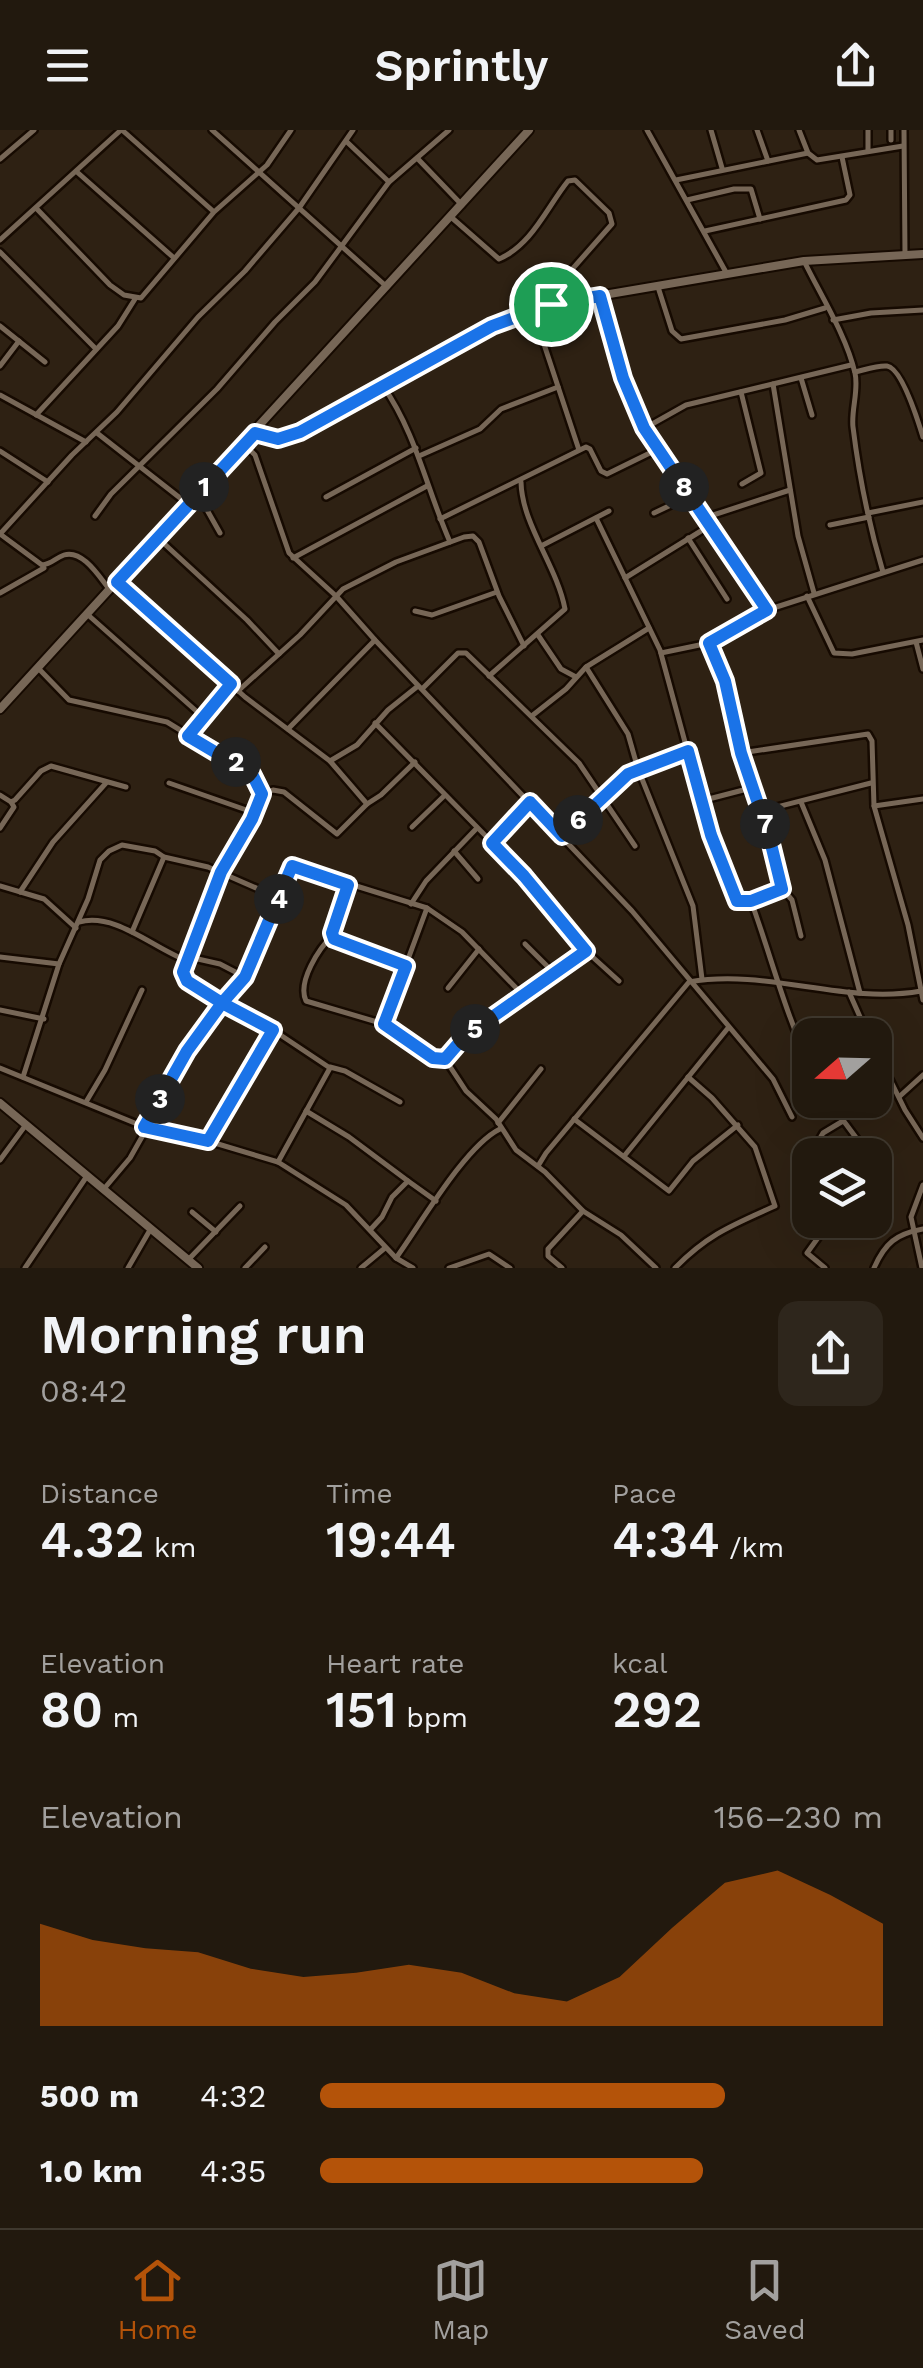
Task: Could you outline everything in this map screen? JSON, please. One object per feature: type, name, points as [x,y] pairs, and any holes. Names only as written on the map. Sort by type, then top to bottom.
[{"type":"street","points":[[0,159],[34,130]]},
{"type":"street","points":[[0,240],[122,130],[214,212]]},
{"type":"street","points":[[212,130],[387,287]]},
{"type":"street","points":[[36,208],[88,265],[124,295],[136,299],[145,296],[214,212],[258,172],[292,130]]},
{"type":"street","points":[[47,566],[1,529],[96,432],[299,208],[353,130]]},
{"type":"street","points":[[95,516],[233,372],[342,249],[390,182],[449,130]]},
{"type":"street","points":[[2,702],[39,669],[529,130]]},
{"type":"street","points":[[647,130],[727,274]]},
{"type":"street","points":[[711,130],[722,168]]},
{"type":"street","points":[[757,130],[768,161]]},
{"type":"street","points":[[800,130],[808,153],[817,160],[903,146]]},
{"type":"street","points":[[868,130],[868,151]]},
{"type":"street","points":[[891,130],[891,140]]},
{"type":"street","points":[[904,130],[905,254]]},
{"type":"street","points":[[347,139],[390,182]]},
{"type":"street","points":[[676,180],[808,153]]},
{"type":"street","points":[[417,158],[462,205]]},
{"type":"street","points":[[705,230],[846,200],[850,195],[842,158]]},
{"type":"street","points":[[77,172],[174,258]]},
{"type":"street","points":[[451,217],[499,259],[539,225],[560,190],[576,180],[609,213],[612,224],[560,283],[551,304]]},
{"type":"street","points":[[688,200],[751,189],[760,220]]},
{"type":"street","points":[[0,252],[96,348]]},
{"type":"street","points":[[255,433],[269,439],[286,438],[492,326],[551,304],[804,261],[923,254]]},
{"type":"street","points":[[804,261],[853,369],[853,424],[868,515],[883,572]]},
{"type":"street","points":[[658,287],[672,331],[681,339],[785,320],[826,308]]},
{"type":"street","points":[[600,296],[623,378],[644,428],[767,610]]},
{"type":"street","points":[[36,415],[118,326],[136,299]]},
{"type":"street","points":[[834,320],[903,309],[923,310]]},
{"type":"street","points":[[532,310],[579,450]]},
{"type":"street","points":[[0,326],[45,362]]},
{"type":"street","points":[[0,366],[19,341]]},
{"type":"street","points":[[644,428],[686,405],[801,378],[892,367],[923,438]]},
{"type":"street","points":[[801,378],[812,414]]},
{"type":"street","points":[[773,384],[810,595],[834,654],[919,641],[923,670]]},
{"type":"street","points":[[383,386],[416,448],[450,542]]},
{"type":"street","points":[[419,456],[480,429],[501,409],[558,386]]},
{"type":"street","points":[[741,392],[761,473],[742,484]]},
{"type":"street","points":[[0,395],[86,442]]},
{"type":"street","points":[[96,432],[188,504]]},
{"type":"street","points":[[244,444],[255,455],[293,558],[336,596],[632,911],[774,1079],[792,1117]]},
{"type":"street","points":[[440,519],[588,447],[601,471],[607,474],[658,449]]},
{"type":"street","points":[[326,497],[416,448]]},
{"type":"street","points":[[0,451],[48,482]]},
{"type":"street","points":[[489,676],[565,609],[523,503],[521,481]]},
{"type":"street","points":[[293,558],[427,486]]},
{"type":"street","points":[[704,518],[790,490]]},
{"type":"street","points":[[198,494],[220,532]]},
{"type":"street","points":[[654,513],[690,496]]},
{"type":"street","points":[[830,525],[923,502]]},
{"type":"street","points":[[542,545],[609,511]]},
{"type":"street","points":[[596,518],[660,653],[701,802],[733,895],[737,901],[751,901],[782,889]]},
{"type":"street","points":[[625,578],[709,526]]},
{"type":"street","points":[[238,691],[336,596],[369,574],[473,536],[524,646]]},
{"type":"street","points":[[158,538],[279,654]]},
{"type":"street","points":[[688,538],[727,599]]},
{"type":"street","points":[[0,593],[62,555],[74,554],[238,691],[330,760],[367,804]]},
{"type":"street","points":[[660,653],[709,643],[767,610],[923,560]]},
{"type":"street","points":[[415,611],[432,615],[498,592]]},
{"type":"street","points":[[87,614],[203,717]]},
{"type":"street","points":[[533,715],[586,667],[648,628]]},
{"type":"street","points":[[538,634],[561,668],[576,677]]},
{"type":"street","points":[[288,729],[374,640]]},
{"type":"street","points":[[709,643],[725,681],[741,753],[782,889],[792,900],[801,936]]},
{"type":"street","points":[[330,760],[356,746],[375,723],[462,651],[579,763],[635,846]]},
{"type":"street","points":[[586,667],[628,734],[638,769],[693,906],[702,980]]},
{"type":"street","points":[[39,669],[69,700],[167,722],[252,774],[262,794],[221,872],[184,978],[330,1067],[345,1070],[400,1102]]},
{"type":"street","points":[[188,736],[231,684]]},
{"type":"street","points":[[375,723],[524,876],[586,951],[619,981]]},
{"type":"street","points":[[741,753],[868,734],[872,741],[874,806],[908,925],[923,1000]]},
{"type":"street","points":[[562,836],[602,796],[638,769],[688,751]]},
{"type":"street","points":[[262,794],[284,792],[338,834],[414,762]]},
{"type":"street","points":[[11,802],[41,771],[52,766],[126,787]]},
{"type":"street","points":[[20,892],[53,842],[106,783]]},
{"type":"street","points":[[170,783],[255,813]]},
{"type":"street","points":[[761,811],[871,783]]},
{"type":"street","points":[[701,802],[752,788]]},
{"type":"street","points":[[0,795],[14,807],[0,828]]},
{"type":"street","points":[[412,827],[444,796]]},
{"type":"street","points":[[874,806],[923,800]]},
{"type":"street","points":[[492,843],[530,802]]},
{"type":"street","points":[[802,802],[825,860],[860,992]]},
{"type":"street","points":[[412,904],[422,885],[477,828]]},
{"type":"street","points":[[23,1076],[59,964],[100,860],[110,851],[133,846],[221,872],[270,894],[281,892]]},
{"type":"street","points":[[454,852],[478,879]]},
{"type":"street","points":[[132,932],[164,857]]},
{"type":"street","points":[[103,1190],[130,1158],[187,1051],[245,977],[292,866],[427,908],[479,949],[523,995]]},
{"type":"street","points":[[348,885],[333,934],[324,943],[305,980],[304,998],[384,1024],[433,1058],[445,1059]]},
{"type":"street","points":[[0,886],[44,898],[77,925]]},
{"type":"street","points":[[751,901],[792,1026]]},
{"type":"street","points":[[384,1024],[427,908]]},
{"type":"street","points":[[77,925],[94,919],[188,959],[220,964],[245,977]]},
{"type":"street","points":[[333,934],[339,943],[406,966]]},
{"type":"street","points":[[524,944],[555,974]]},
{"type":"street","points":[[448,988],[479,949]]},
{"type":"street","points":[[445,1059],[464,1037],[586,951]]},
{"type":"street","points":[[0,957],[59,964]]},
{"type":"street","points":[[538,1166],[689,982],[779,980],[849,992],[892,995],[921,991]]},
{"type":"street","points":[[86,1102],[142,990]]},
{"type":"street","points":[[849,992],[860,1018]]},
{"type":"street","points":[[0,1010],[44,1018]]},
{"type":"street","points":[[625,1155],[728,1028]]},
{"type":"street","points":[[208,1141],[273,1030]]},
{"type":"street","points":[[445,1059],[466,1091],[516,1150],[538,1166],[582,1211],[622,1235],[656,1268]]},
{"type":"street","points":[[278,1162],[330,1067]]},
{"type":"street","points":[[0,1068],[145,1128],[208,1141],[278,1162],[346,1205],[396,1258],[413,1268]]},
{"type":"street","points":[[396,1258],[476,1148],[499,1126],[542,1069]]},
{"type":"street","points":[[900,1096],[923,1074]]},
{"type":"street","points":[[674,1268],[715,1233],[775,1206],[755,1147],[738,1125],[688,1078]]},
{"type":"street","points":[[892,1081],[923,1138]]},
{"type":"street","points":[[0,1103],[198,1268]]},
{"type":"street","points":[[305,1110],[349,1137],[436,1202]]},
{"type":"street","points":[[840,1118],[856,1138]]},
{"type":"street","points":[[574,1120],[670,1191],[693,1161],[738,1125]]},
{"type":"street","points":[[820,1138],[842,1121]]},
{"type":"street","points":[[0,1160],[26,1125]]},
{"type":"street","points":[[25,1268],[87,1176]]},
{"type":"street","points":[[370,1230],[408,1181]]},
{"type":"street","points":[[922,1268],[912,1214],[923,1185]]},
{"type":"street","points":[[188,1260],[240,1206]]},
{"type":"street","points":[[912,1214],[923,1208]]},
{"type":"street","points":[[562,1268],[548,1256],[548,1249],[582,1211]]},
{"type":"street","points":[[192,1212],[216,1232]]},
{"type":"street","points":[[874,1268],[888,1242],[923,1229]]},
{"type":"street","points":[[128,1268],[150,1230]]},
{"type":"street","points":[[819,1238],[808,1253],[825,1268]]},
{"type":"street","points":[[244,1268],[265,1247]]},
{"type":"street","points":[[361,1268],[386,1248]]},
{"type":"street","points":[[449,1268],[489,1254],[510,1268]]},
{"type":"route","points":[[551,304],[492,326],[300,432],[278,439],[255,433],[117,582],[231,684],[188,736],[252,774],[262,794],[221,872],[182,975],[222,1003],[187,1051],[144,1127],[208,1141],[273,1030],[222,1003],[245,977],[272,921],[292,866],[348,885],[332,933],[334,939],[406,966],[384,1024],[433,1058],[445,1059],[464,1037],[586,951],[492,843],[530,802],[562,836],[628,774],[688,751],[724,875],[737,901],[751,901],[782,889],[769,836],[746,772],[725,681],[709,643],[767,610],[644,428],[623,378],[600,296],[551,304]]}]
